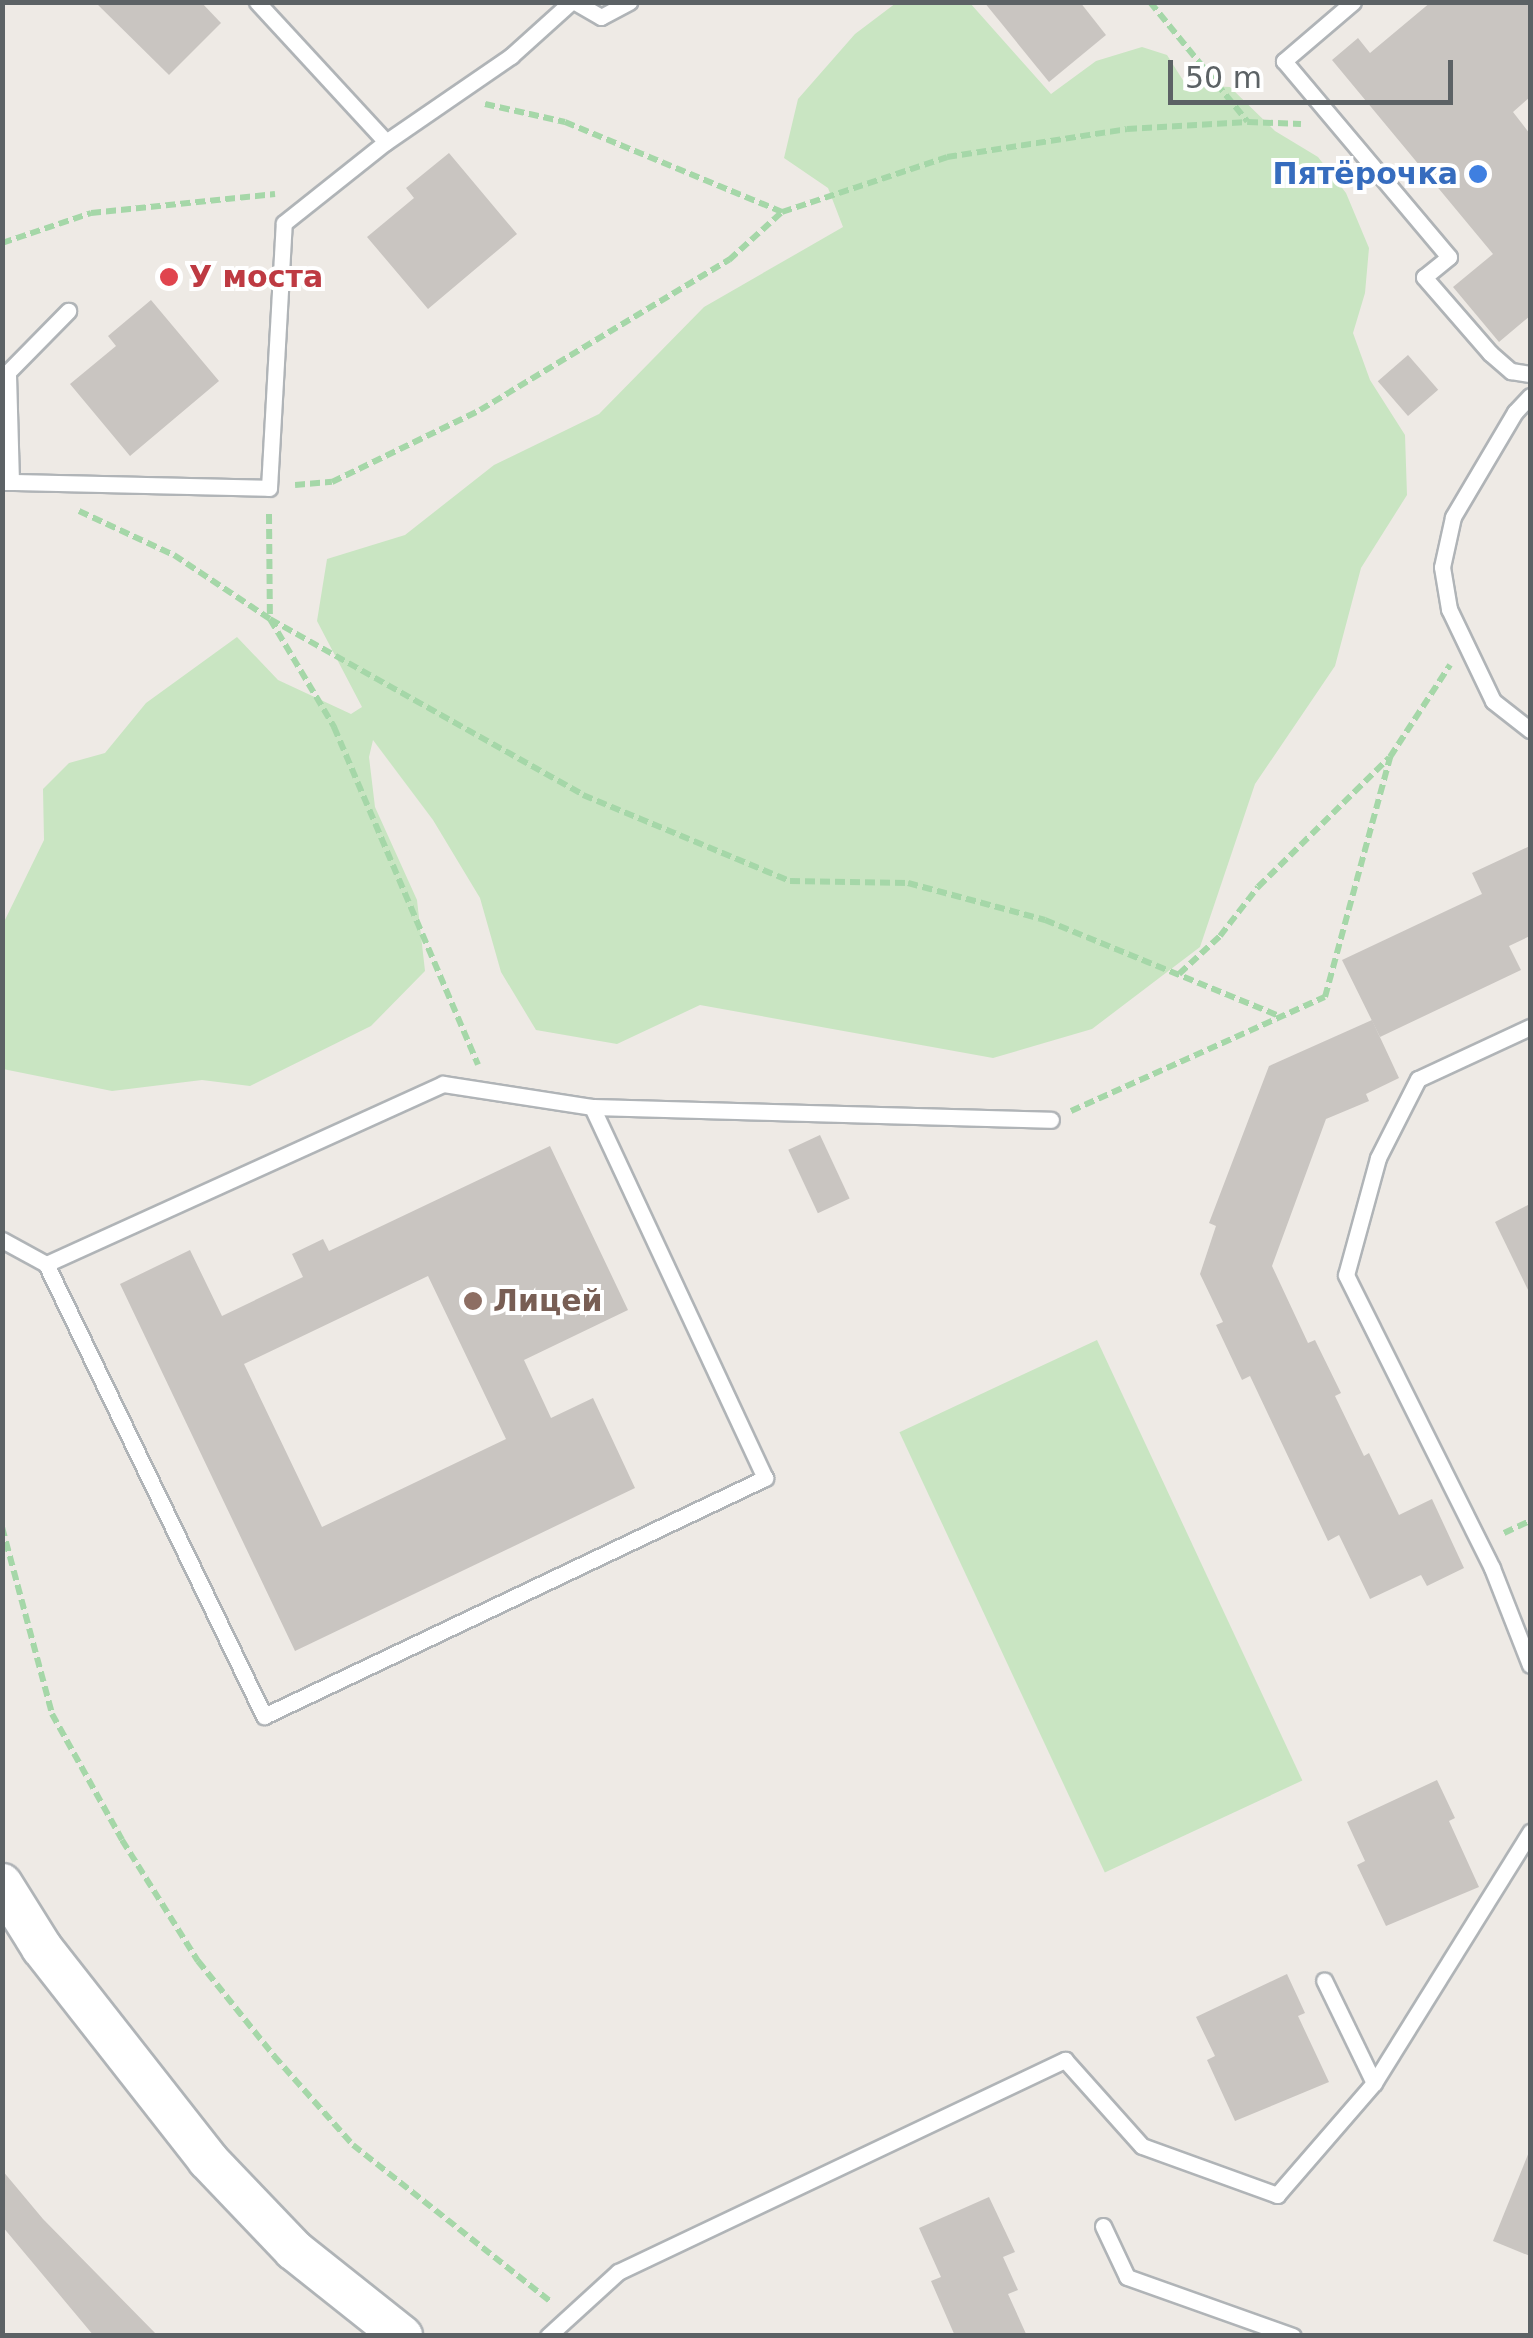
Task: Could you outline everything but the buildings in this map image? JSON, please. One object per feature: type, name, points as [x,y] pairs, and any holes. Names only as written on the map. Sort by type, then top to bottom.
[{"type":"street","points":[[2,1884],[42,1948],[208,2160],[294,2250],[402,2336]]},
{"type":"lane","points":[[257,2],[386,142]]},
{"type":"lane","points":[[68,311],[8,372],[6,482],[269,488],[284,223],[386,142],[456,98],[573,2],[601,17],[629,2]]},
{"type":"lane","points":[[1353,2],[1284,61],[1449,257],[1424,277],[1490,353],[1510,371],[1530,374]]},
{"type":"lane","points":[[1530,396],[1514,412],[1452,517],[1442,567],[1449,609],[1493,701],[1530,730]]},
{"type":"lane","points":[[1530,1026],[1418,1079],[1378,1158],[1346,1275],[1492,1568],[1530,1664]]},
{"type":"lane","points":[[46,1264],[443,1084],[592,1107],[1052,1120]]},
{"type":"lane","points":[[2,1240],[46,1264],[264,1716],[766,1478],[592,1107]]},
{"type":"lane","points":[[548,2336],[618,2272],[1065,2060],[1142,2146],[1277,2195],[1374,2083],[1530,1832]]},
{"type":"lane","points":[[1324,1980],[1374,2083]]},
{"type":"lane","points":[[1103,2226],[1127,2276],[1292,2336]]},
{"type":"path","points":[[1150,2],[1248,122]]},
{"type":"path","points":[[456,98],[566,122],[782,212]]},
{"type":"path","points":[[489,1091],[334,727],[270,619],[269,488],[332,482],[480,410],[729,260],[782,212],[947,157],[1127,129],[1248,122],[1337,126]]},
{"type":"path","points":[[2,243],[91,213],[327,189]]},
{"type":"path","points":[[6,482],[174,555],[270,619],[583,795],[790,881],[908,883],[1044,920],[1281,1017]]},
{"type":"path","points":[[1178,975],[1220,936],[1294,850],[1390,757],[1463,645]]},
{"type":"path","points":[[1052,1120],[1326,998],[1390,757]]},
{"type":"path","points":[[2,1527],[52,1714],[122,1840],[198,1961],[274,2056],[353,2144],[567,2315]]},
{"type":"green space","points":[[896,3],[970,3],[1051,94],[1096,61],[1142,47],[1167,55],[1186,85],[1230,87],[1275,131],[1318,157],[1346,193],[1369,248],[1365,293],[1353,333],[1370,380],[1405,435],[1407,495],[1361,568],[1335,666],[1255,784],[1200,947],[1092,1029],[993,1058],[700,1005],[617,1044],[536,1030],[501,972],[480,898],[433,820],[373,740],[369,757],[375,807],[417,900],[425,971],[371,1026],[250,1086],[202,1080],[112,1091],[3,1069],[3,924],[44,840],[43,789],[69,763],[105,753],[146,703],[237,637],[278,680],[351,714],[362,707],[317,621],[327,559],[405,535],[494,465],[599,414],[704,307],[843,227],[828,188],[784,158],[798,99],[855,34]]},
{"type":"green space","points":[[1097,1340],[1302,1780],[1105,1873],[899,1432]]},
{"type":"place","name":"Пятёрочка","points":[[1478,174]]},
{"type":"place","name":"У моста","points":[[169,277]]},
{"type":"place","name":"Лицей","points":[[473,1301]]}]
